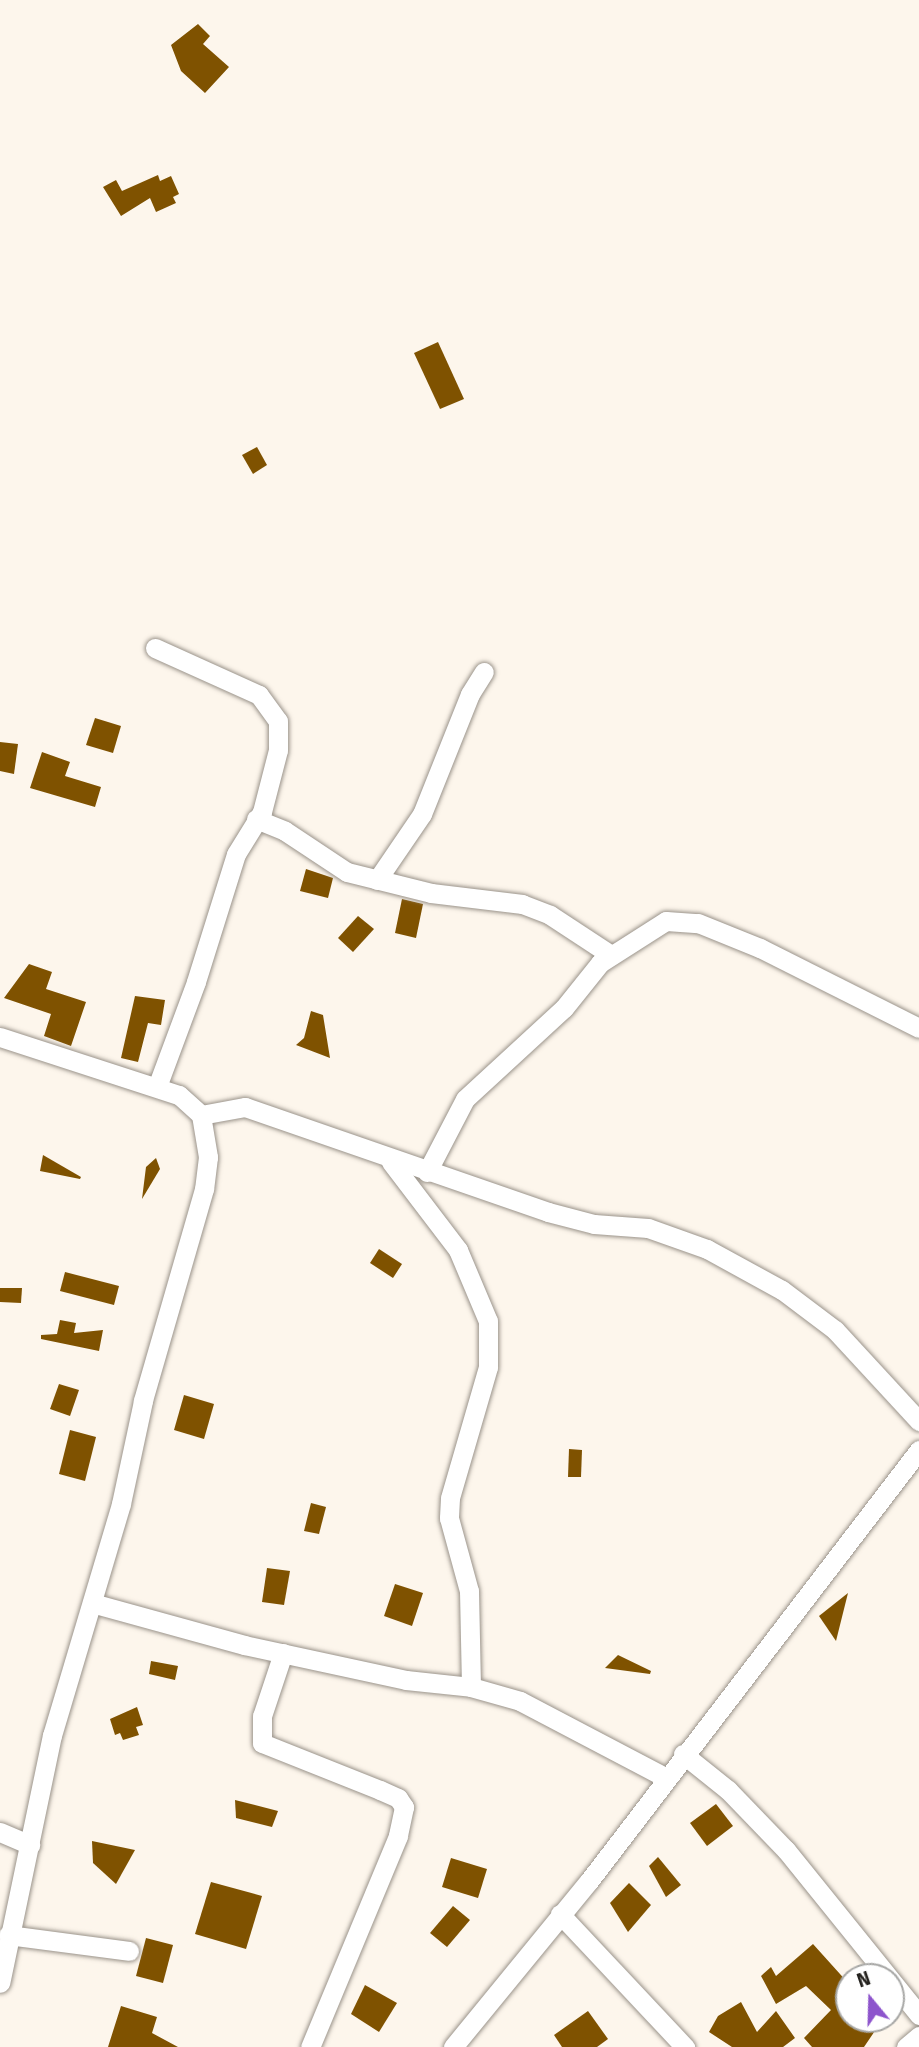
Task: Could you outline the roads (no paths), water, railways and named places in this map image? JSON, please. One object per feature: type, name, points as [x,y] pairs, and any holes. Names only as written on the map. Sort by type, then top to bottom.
[{"type":"street","points":[[155,648],[240,684],[274,712],[278,750],[273,783],[236,854],[196,982],[156,1087]]},
{"type":"street","points":[[377,880],[422,814],[470,694],[484,672]]},
{"type":"street","points":[[256,819],[285,831],[347,872],[431,893],[522,904],[550,915],[611,955]]},
{"type":"street","points":[[427,1172],[465,1099],[564,1008],[611,955],[666,921],[698,923],[760,948],[919,1028]]},
{"type":"street","points":[[0,1037],[179,1095],[201,1115],[208,1157],[204,1189],[92,1603],[52,1735],[0,1983]]},
{"type":"street","points":[[201,1115],[245,1107],[391,1161],[473,1184],[548,1212],[594,1224],[648,1228],[707,1249],[782,1290],[835,1330],[919,1420]]},
{"type":"street","points":[[391,1161],[458,1250],[488,1321],[488,1367],[450,1498],[449,1518],[469,1591],[471,1687]]},
{"type":"street","points":[[453,2047],[560,1914],[919,1450]]},
{"type":"street","points":[[92,1603],[283,1653],[406,1680],[471,1687],[520,1701],[665,1777]]},
{"type":"street","points":[[283,1653],[261,1716],[262,1743],[398,1798],[404,1807],[398,1836],[310,2047]]},
{"type":"street","points":[[683,1754],[728,1790],[786,1850],[919,2015]]},
{"type":"street","points":[[0,1832],[30,1845]]},
{"type":"street","points":[[560,1914],[685,2047]]},
{"type":"street","points":[[8,1935],[129,1951]]},
{"type":"street","points":[[906,2047],[919,2036]]}]
